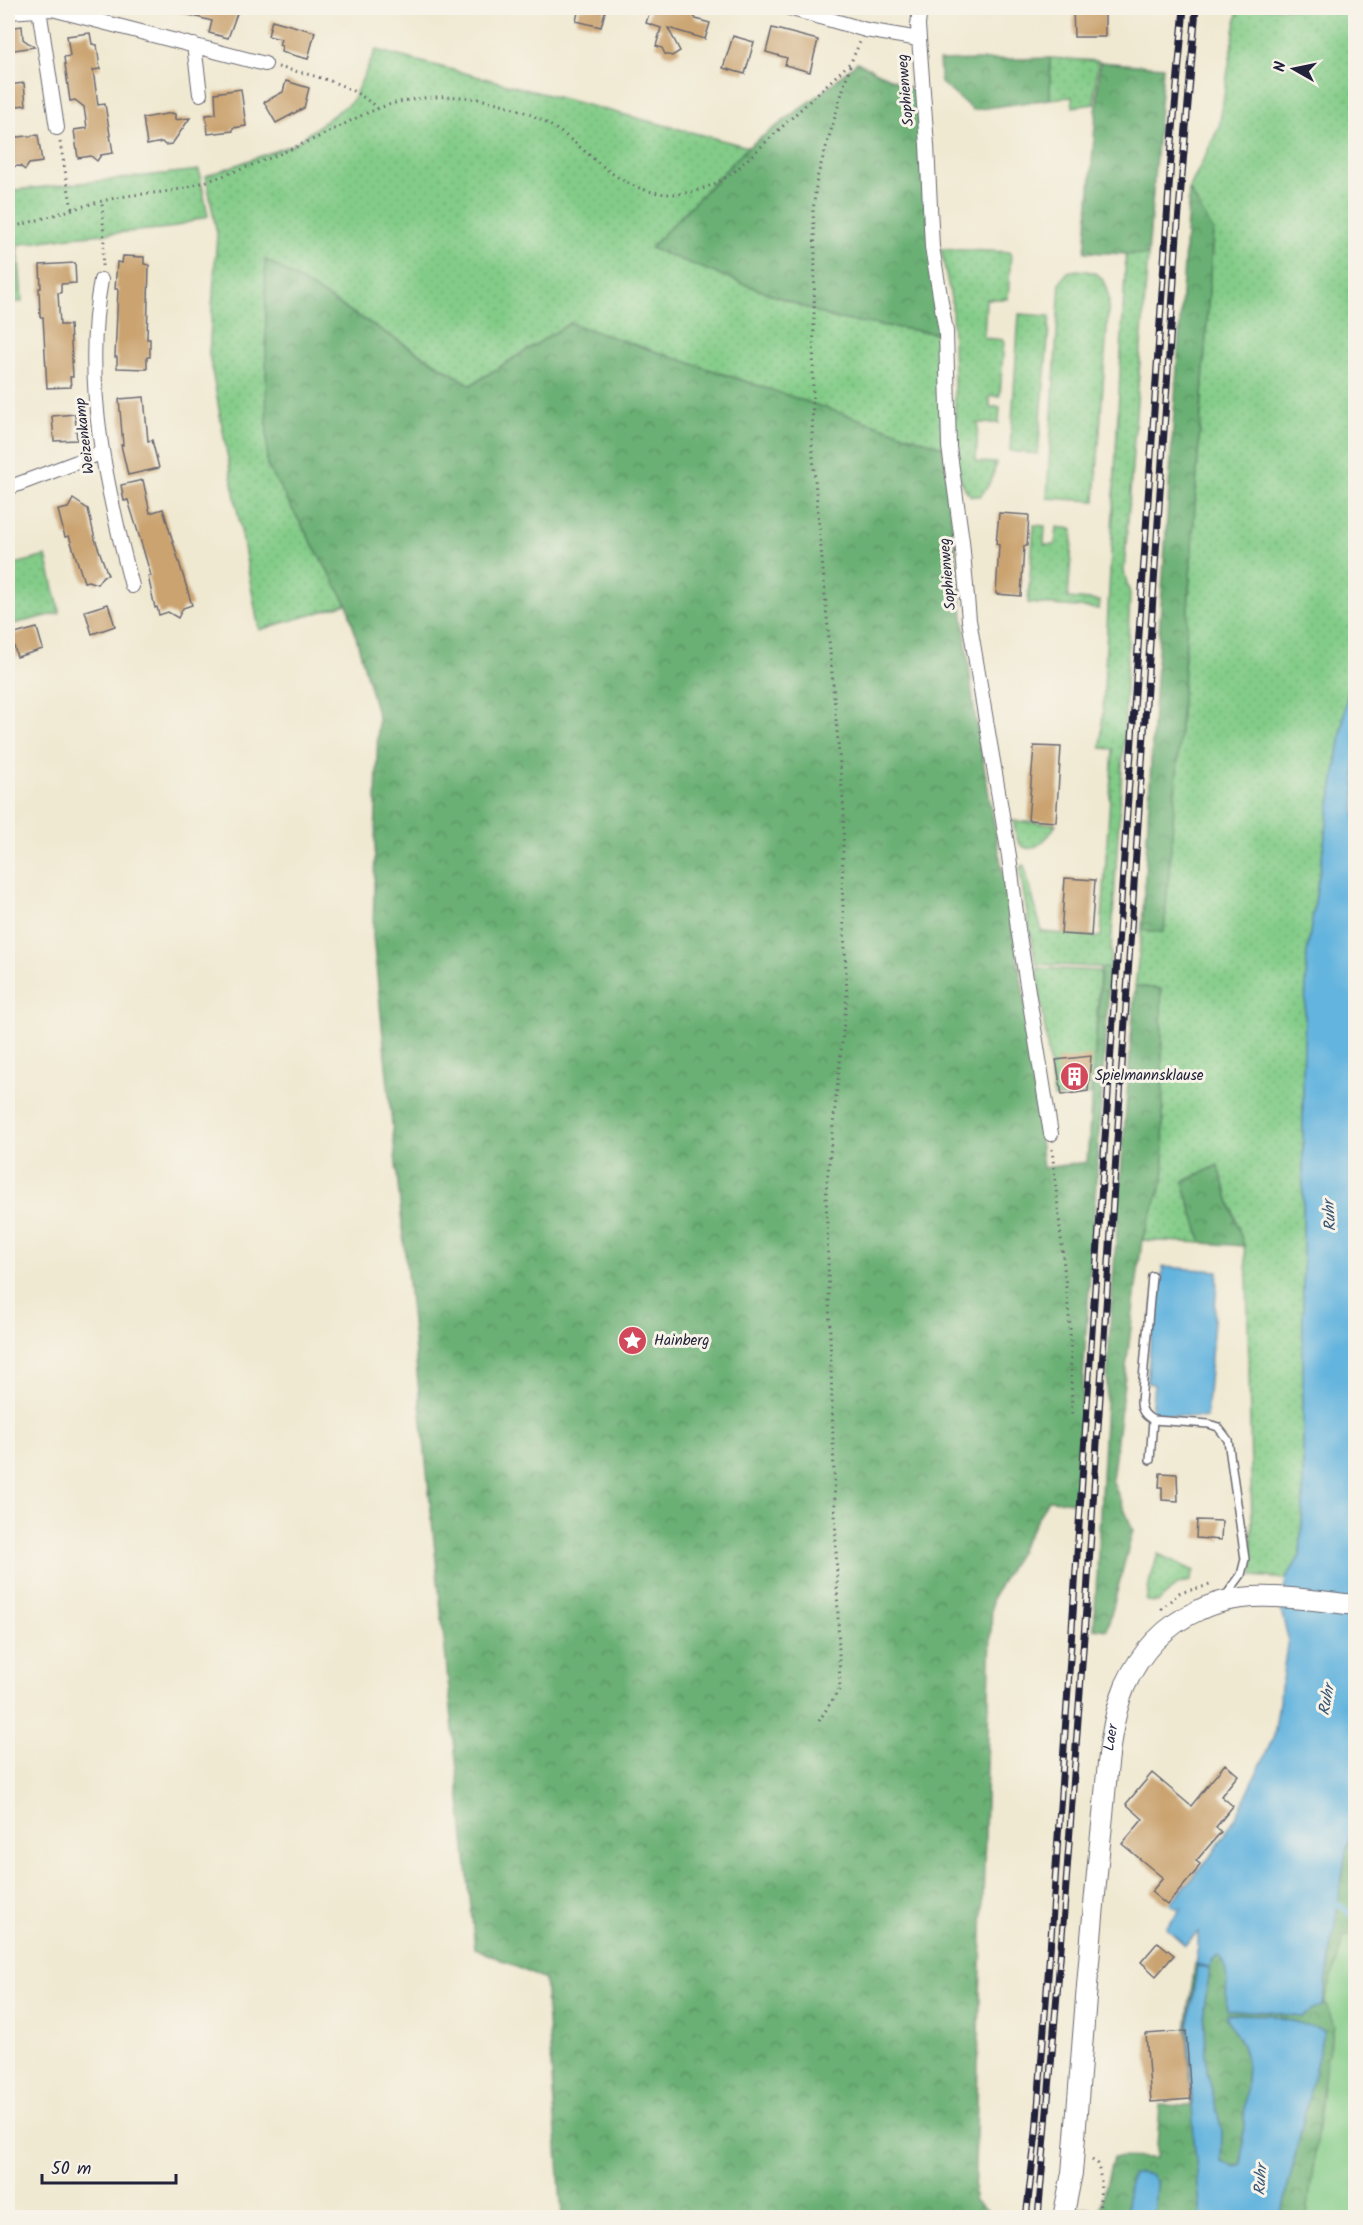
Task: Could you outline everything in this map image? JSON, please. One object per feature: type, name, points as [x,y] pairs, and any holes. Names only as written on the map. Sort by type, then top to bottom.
[{"type":"main road","name":"Laer","points":[[1064,2217],[1072,2173],[1110,1757],[1122,1696],[1137,1663],[1154,1642],[1187,1616],[1222,1601],[1268,1596],[1356,1605]]},
{"type":"street","points":[[789,8],[866,30],[919,39]]},
{"type":"street","name":"Sophienweg","points":[[920,8],[919,39],[932,246],[946,332],[949,447],[962,542],[969,620],[1009,856],[1018,928],[1051,1134]]},
{"type":"street","points":[[39,9],[57,128]]},
{"type":"street","points":[[8,12],[52,9],[266,64]]},
{"type":"street","points":[[194,45],[200,94]]},
{"type":"street","name":"Weizenkamp","points":[[101,280],[96,312],[95,349],[101,453],[132,586]]},
{"type":"street","points":[[8,488],[101,453]]},
{"type":"lane","points":[[1152,1276],[1141,1409],[1147,1417],[1153,1420],[1218,1426],[1228,1440],[1245,1559],[1241,1575],[1222,1601]]},
{"type":"lane","points":[[1150,1460],[1153,1420]]},
{"type":"path","points":[[819,1721],[840,1688],[826,1191],[847,995],[842,884],[844,811],[812,445],[815,250],[813,211],[817,178],[851,62],[866,30]]},
{"type":"path","points":[[8,228],[72,208],[125,196],[188,187],[286,152],[377,108],[423,98],[461,97],[498,103],[528,114],[560,131],[625,182],[658,194],[678,195],[699,190],[734,172],[851,62]]},
{"type":"path","points":[[266,64],[324,79],[353,90],[377,108]]},
{"type":"path","points":[[57,128],[72,208]]},
{"type":"path","points":[[101,280],[104,240],[102,202]]},
{"type":"path","points":[[1051,1134],[1070,1326],[1072,1413]]},
{"type":"path","points":[[1088,2157],[1098,2164],[1101,2181],[1098,2217]]},
{"type":"green space","points":[[1238,8],[1355,8],[1356,662],[1350,677],[1307,953],[1303,1075],[1303,1506],[1300,1556],[1286,1579],[1253,1576],[1247,1275],[1244,1246],[1218,1165],[1183,1182],[1202,1243],[1142,1240],[1164,1178],[1161,989],[1135,986],[1142,930],[1164,931],[1178,759],[1213,231],[1189,189],[1219,127]]},
{"type":"green space","points":[[376,50],[748,147],[651,248],[833,318],[940,334],[943,447],[570,323],[471,385],[266,260],[267,465],[347,604],[259,630],[209,354],[217,234],[206,176],[294,144],[352,101]]},
{"type":"green space","points":[[1050,58],[1098,61],[1094,104],[1073,107],[1072,97],[1050,99]]},
{"type":"green space","points":[[1050,58],[1050,99],[973,110],[941,83],[939,61]]},
{"type":"green space","points":[[857,62],[916,91],[940,334],[833,318],[650,248],[748,147],[823,92]]},
{"type":"green space","points":[[1100,62],[1163,67],[1148,255],[1085,252]]},
{"type":"green space","points":[[199,170],[208,216],[170,228],[71,237],[8,246],[8,191]]},
{"type":"green space","points":[[1189,189],[1213,231],[1178,759],[1164,932],[1142,930],[1153,725]]},
{"type":"green space","points":[[18,248],[22,302],[8,302],[8,249]]},
{"type":"green space","points":[[941,249],[1011,252],[1008,299],[986,299],[984,338],[1004,340],[1000,396],[990,396],[990,407],[1000,407],[999,423],[978,423],[976,462],[996,463],[991,481],[980,496],[971,496],[964,488],[956,458],[952,304]]},
{"type":"green space","points":[[1126,254],[1148,255],[1124,572],[1130,594],[1110,968],[1036,964],[1020,873],[1020,867],[1024,865],[1042,932],[1101,937],[1113,749],[1101,748]]},
{"type":"green space","points":[[265,259],[471,385],[570,323],[943,447],[974,709],[1027,1012],[1043,1168],[1087,1162],[1101,968],[1110,968],[1075,1502],[1048,1500],[992,1599],[974,2200],[996,2217],[562,2217],[545,1980],[475,1948],[373,936],[378,717],[347,604],[267,465]]},
{"type":"green space","points":[[1077,270],[1091,272],[1100,277],[1109,299],[1095,501],[1047,498],[1060,282],[1068,272]]},
{"type":"green space","points":[[1019,314],[1050,316],[1038,454],[1010,451]]},
{"type":"green space","points":[[1034,525],[1045,526],[1044,545],[1055,545],[1057,527],[1073,529],[1068,598],[1100,601],[1099,609],[1028,603]]},
{"type":"green space","points":[[46,556],[60,613],[8,625],[8,566]]},
{"type":"green space","points":[[1013,821],[1056,824],[1041,843],[1025,848],[1018,842]]},
{"type":"green space","points":[[1037,968],[1100,971],[1092,1094],[1054,1098]]},
{"type":"green space","points":[[1135,986],[1161,989],[1164,1178],[1142,1240],[1112,1480],[1133,1530],[1107,1630],[1094,1628],[1111,1308]]},
{"type":"green space","points":[[1218,1165],[1244,1246],[1202,1243],[1183,1182]]},
{"type":"green space","points":[[1158,1554],[1194,1571],[1190,1581],[1177,1585],[1158,1602],[1146,1601],[1150,1580]]},
{"type":"green space","points":[[1355,1813],[1355,1938],[1345,1935],[1325,2001],[1334,2026],[1326,2063],[1307,2217],[1281,2217],[1295,2154],[1270,2015],[1228,2014],[1228,2020],[1242,2045],[1247,2062],[1242,2165],[1236,2167],[1221,2161],[1222,2131],[1207,2071],[1204,2008],[1210,1969],[1190,2001],[1188,2029],[1201,2217],[1154,2217],[1156,2181],[1128,2191],[1127,2217],[1072,2218],[1075,2207],[1100,2210],[1113,2157],[1156,2158],[1160,2105],[1191,2106],[1186,2029],[1195,1964],[1210,1967],[1212,1959],[1219,1956],[1227,1976],[1228,2010],[1270,2012],[1301,2017]]},
{"type":"green space","points":[[1345,1934],[1356,1938],[1355,2217],[1307,2217],[1326,2063],[1334,2026],[1325,2001]]},
{"type":"water","name":"Ruhr","points":[[1355,662],[1356,1813],[1345,1857],[1323,2005],[1301,2017],[1270,2012],[1227,2010],[1225,1969],[1219,1956],[1212,1959],[1210,1967],[1195,1964],[1198,1932],[1185,1945],[1166,1928],[1181,1908],[1175,1908],[1170,1904],[1214,1852],[1237,1815],[1274,1736],[1288,1638],[1281,1610],[1286,1579],[1300,1556],[1303,1506],[1303,1075],[1307,953],[1350,677]]},
{"type":"water","points":[[1163,1267],[1218,1271],[1206,1418],[1151,1413],[1154,1384],[1147,1383],[1154,1299],[1160,1299]]},
{"type":"water","name":"Ruhr","points":[[1197,1966],[1210,1968],[1204,2008],[1207,2071],[1222,2131],[1221,2162],[1236,2167],[1242,2165],[1247,2062],[1242,2045],[1227,2014],[1270,2015],[1324,2030],[1281,2217],[1201,2217],[1188,2029]]},
{"type":"water","points":[[1138,2173],[1151,2175],[1156,2181],[1154,2217],[1127,2217],[1128,2191],[1132,2175]]},
{"type":"building","points":[[179,8],[239,8],[228,38],[209,33],[212,21],[178,12]]},
{"type":"building","points":[[579,8],[606,8],[601,27],[576,21]]},
{"type":"building","points":[[651,8],[667,10],[689,8],[696,19],[710,23],[705,39],[668,28],[680,51],[672,56],[665,54],[662,48],[656,46],[661,28],[646,23]]},
{"type":"building","points":[[1073,8],[1105,8],[1105,37],[1074,37]]},
{"type":"building","points":[[272,20],[315,32],[308,59],[281,52],[282,46],[279,45],[281,39],[268,36]]},
{"type":"building","points":[[22,26],[23,39],[34,47],[8,51],[8,28]]},
{"type":"building","points":[[772,28],[818,40],[810,72],[785,65],[787,58],[766,52]]},
{"type":"building","points":[[90,33],[92,44],[97,45],[100,69],[93,70],[98,105],[105,104],[113,153],[101,155],[97,161],[91,156],[78,158],[74,130],[87,128],[84,107],[75,100],[70,101],[64,57],[70,56],[67,36]]},
{"type":"building","points":[[733,36],[754,42],[745,74],[723,68]]},
{"type":"building","points":[[286,81],[309,88],[304,108],[276,123],[264,102],[283,92]]},
{"type":"building","points":[[24,83],[26,105],[8,107],[8,85]]},
{"type":"building","points":[[241,89],[246,126],[233,128],[233,131],[208,134],[206,115],[216,114],[215,93]]},
{"type":"building","points":[[175,114],[175,120],[190,118],[172,144],[165,145],[162,142],[147,145],[143,118]]},
{"type":"building","points":[[38,135],[42,162],[29,164],[25,170],[20,166],[8,167],[8,138]]},
{"type":"building","points":[[123,256],[144,257],[144,264],[149,265],[147,339],[150,339],[150,357],[147,357],[147,369],[117,368],[117,357],[115,357],[118,289],[115,289],[117,262],[122,263]]},
{"type":"building","points":[[75,263],[76,283],[61,284],[61,293],[58,293],[60,325],[70,325],[73,377],[70,377],[71,387],[47,388],[43,317],[40,317],[40,265]]},
{"type":"building","points":[[144,397],[148,441],[152,440],[159,468],[128,475],[121,445],[123,445],[119,399]]},
{"type":"building","points":[[75,414],[77,440],[54,441],[52,416]]},
{"type":"building","points":[[143,480],[150,513],[163,509],[192,605],[183,608],[178,618],[168,612],[159,615],[157,607],[155,608],[148,576],[151,576],[128,500],[124,501],[121,485]]},
{"type":"building","points":[[73,499],[88,509],[95,539],[108,575],[103,576],[97,584],[84,582],[69,536],[65,537],[58,510],[68,508]]},
{"type":"building","points":[[999,513],[1029,515],[1027,546],[1024,546],[1021,596],[996,594],[999,545],[996,544]]},
{"type":"building","points":[[108,604],[115,626],[92,634],[85,611]]},
{"type":"building","points":[[37,628],[43,649],[17,657],[11,635]]},
{"type":"building","points":[[1034,746],[1061,747],[1056,822],[1028,820]]},
{"type":"building","points":[[1065,878],[1095,880],[1091,936],[1061,934]]},
{"type":"building","name":"Spielmannsklause","points":[[1091,1056],[1088,1091],[1062,1095],[1056,1060]]},
{"type":"building","points":[[1160,1473],[1177,1474],[1178,1501],[1162,1500],[1162,1487],[1159,1487]]},
{"type":"building","points":[[1197,1520],[1222,1521],[1221,1540],[1196,1538]]},
{"type":"building","points":[[1225,1764],[1238,1775],[1221,1796],[1233,1806],[1216,1827],[1221,1832],[1196,1861],[1200,1864],[1196,1871],[1167,1905],[1151,1892],[1163,1878],[1122,1844],[1143,1819],[1126,1804],[1152,1773],[1191,1806]]},
{"type":"building","points":[[1158,1942],[1174,1955],[1156,1976],[1141,1962]]},
{"type":"building","points":[[1186,2031],[1191,2099],[1151,2102],[1146,2034]]},
{"type":"waterway","points":[[1334,1900],[1356,1919]]},
{"type":"railway","points":[[1026,2218],[1036,2133],[1053,1911],[1173,129],[1184,8]]},
{"type":"railway","points":[[1038,2218],[1064,1912],[1086,1609],[1177,235],[1196,8]]},
{"type":"place","name":"Spielmannsklause","points":[[1074,1076]]},
{"type":"place","name":"Hainberg","points":[[633,1341]]}]
